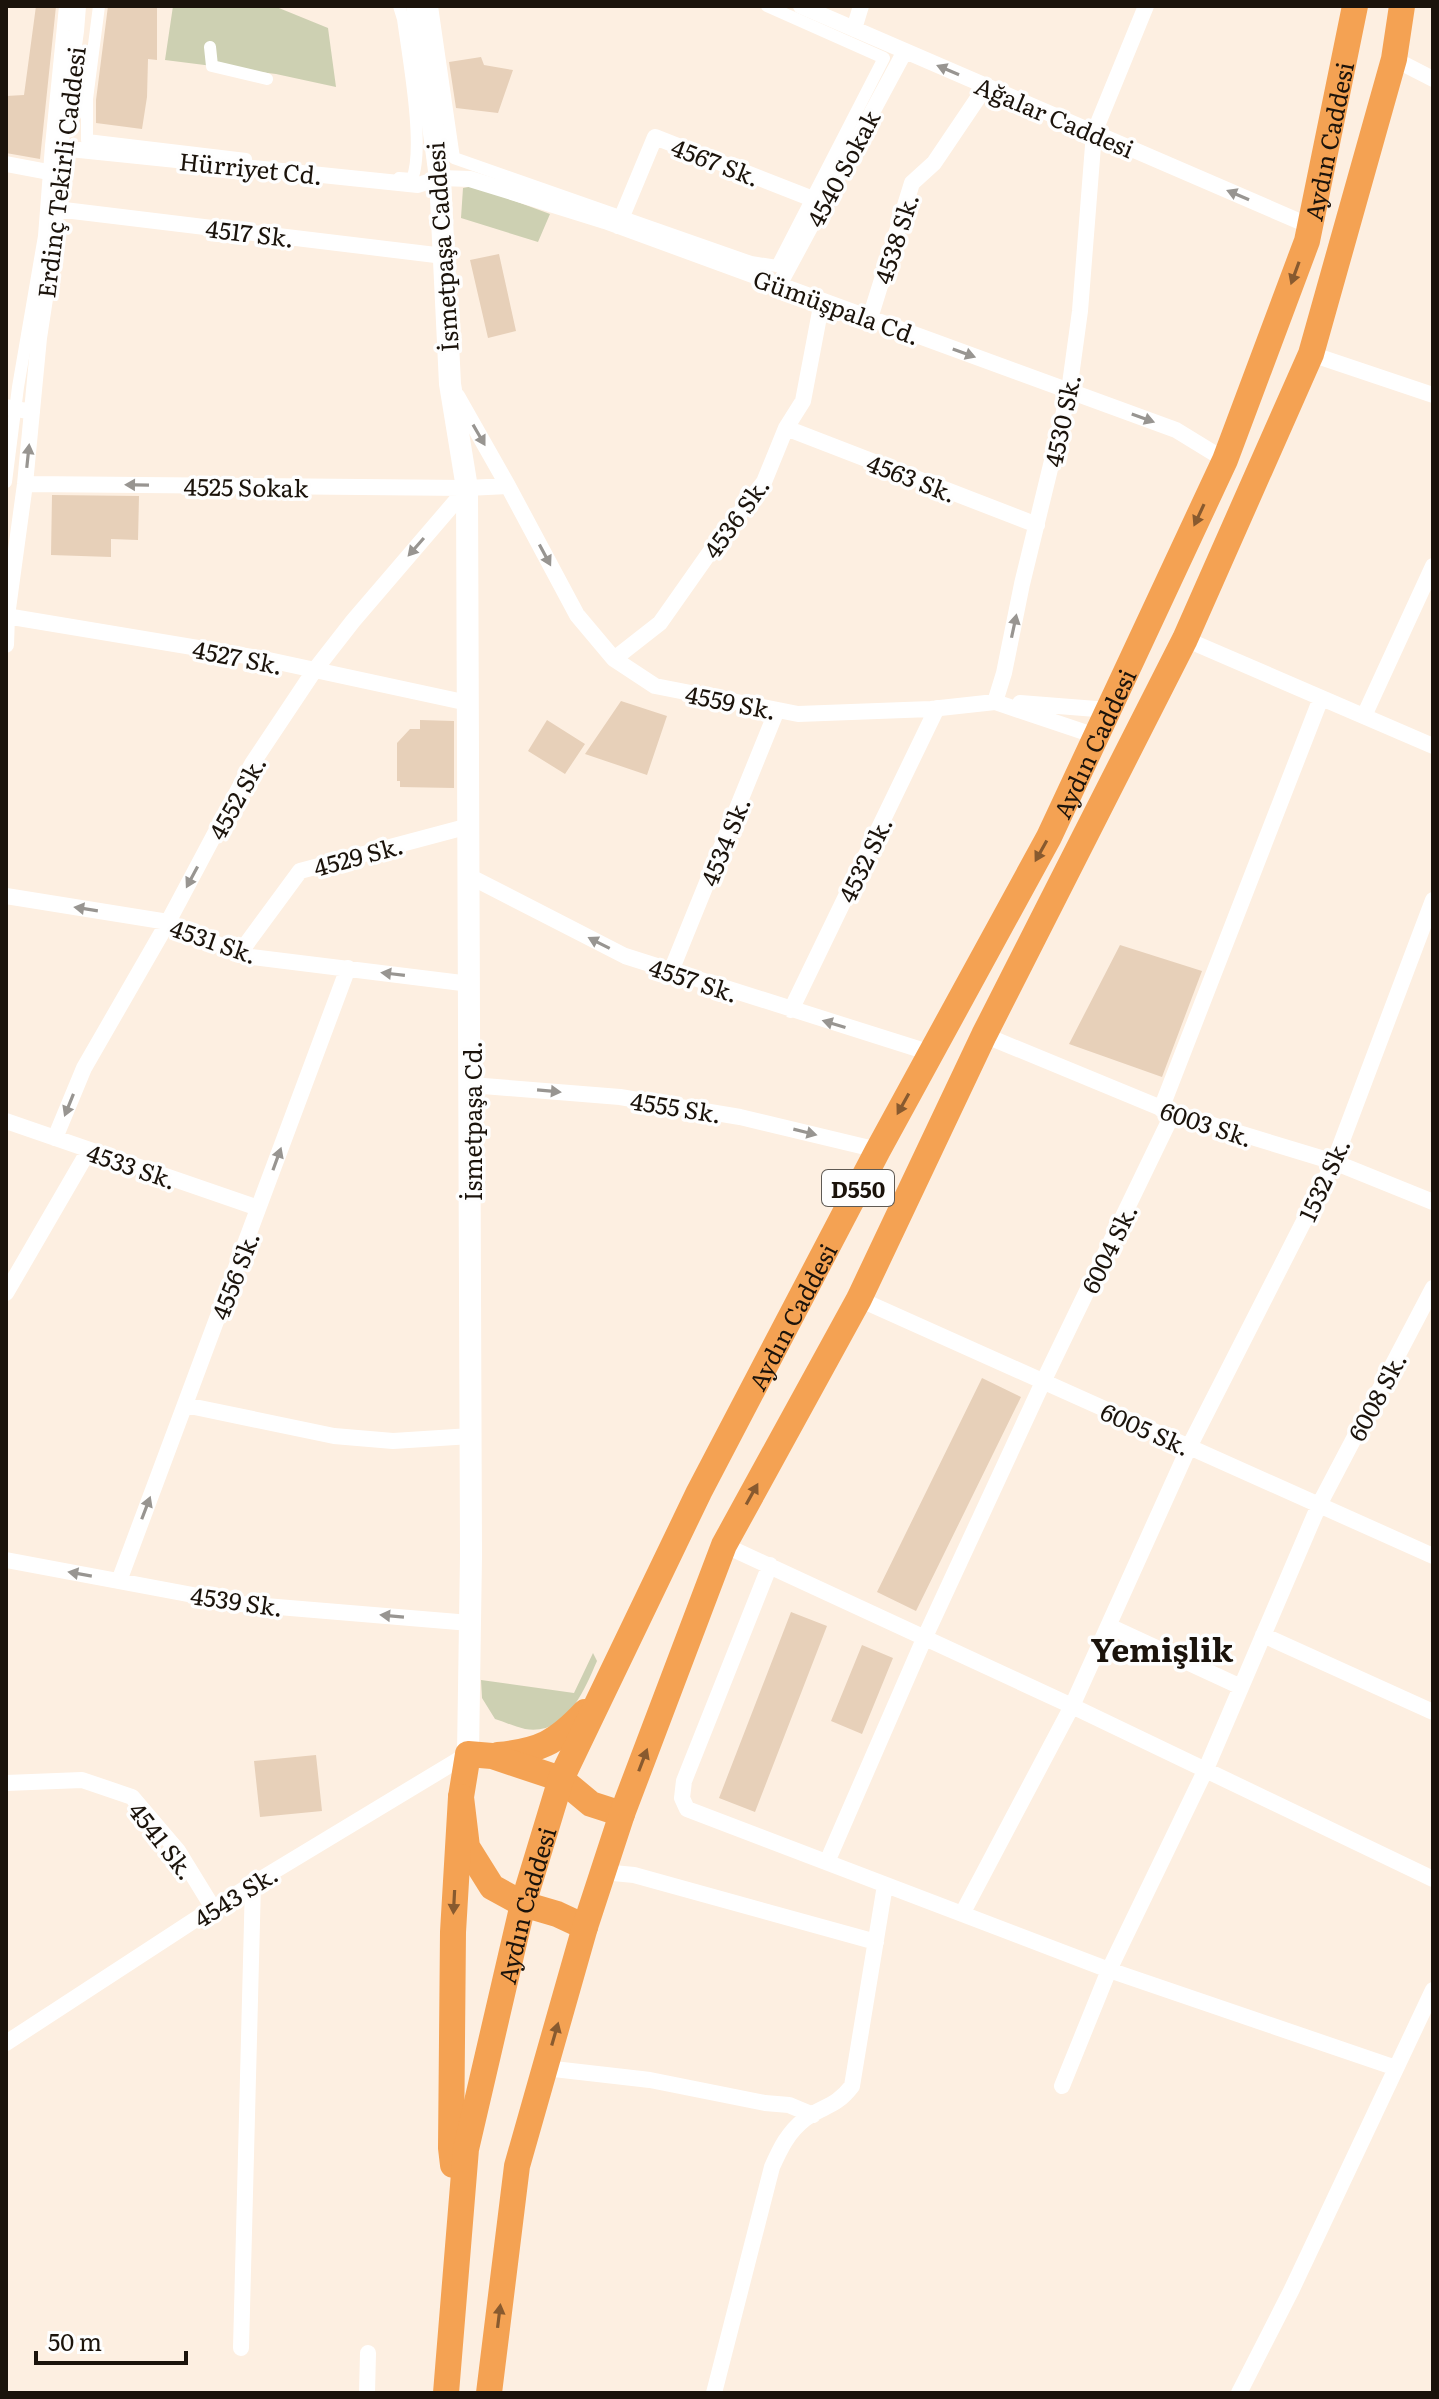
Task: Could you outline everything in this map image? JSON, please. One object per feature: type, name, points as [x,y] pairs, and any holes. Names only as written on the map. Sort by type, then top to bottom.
[{"type":"highway","name":"Aydın Caddesi","points":[[446,2393],[466,2149],[523,1904],[561,1779],[706,1478],[878,1150],[1049,837],[1225,460],[1307,241],[1355,6]]},
{"type":"highway","name":"Aydın Caddesi","points":[[489,2393],[517,2166],[585,1927],[622,1814],[724,1545],[859,1299],[984,1035],[1185,639],[1311,354],[1394,59],[1402,6]]},
{"type":"highway","points":[[480,1755],[529,1752],[564,1735],[598,1698]]},
{"type":"highway","points":[[480,1755],[561,1779],[591,1804],[622,1814]]},
{"type":"highway","points":[[460,2217],[451,2148],[453,1932],[461,1797],[480,1755]]},
{"type":"highway","points":[[461,1797],[467,1847],[492,1887],[523,1904],[557,1914],[585,1927]]},
{"type":"main road","name":"İsmetpaşa Caddesi","points":[[417,6],[440,178],[450,384],[467,488]]},
{"type":"main road","name":"İsmetpaşa Cd.","points":[[467,488],[471,1085],[470,1623],[480,1755]]},
{"type":"street","points":[[6,482],[10,408],[54,173],[65,6]]},
{"type":"street","name":"Erdinç Tekirli Caddesi","points":[[6,645],[39,338],[54,240],[54,173],[78,6]]},
{"type":"street","points":[[99,6],[87,99],[87,140],[412,179],[417,168],[414,107],[399,6]]},
{"type":"street","points":[[432,6],[454,158],[620,221],[751,262],[777,266],[818,201],[884,58],[767,6]]},
{"type":"street","name":"Ağalar Caddesi","points":[[801,6],[1310,226]]},
{"type":"street","points":[[854,29],[861,6]]},
{"type":"street","name":"4530 Sk.","points":[[995,702],[1069,391],[1080,311],[1094,133],[1146,6]]},
{"type":"street","points":[[210,47],[212,66],[267,79]]},
{"type":"street","name":"4540 Sokak","points":[[779,285],[818,201],[905,51]]},
{"type":"street","points":[[1394,59],[1433,79]]},
{"type":"street","name":"4538 Sk.","points":[[870,318],[912,183],[934,163],[986,86]]},
{"type":"street","name":"4567 Sk.","points":[[620,221],[655,137],[818,201]]},
{"type":"street","name":"Hürriyet Cd.","points":[[60,148],[418,185],[440,178]]},
{"type":"street","points":[[6,164],[54,173]]},
{"type":"street","name":"Gümüşpala Cd.","points":[[440,178],[470,179],[620,221],[779,285],[1176,430],[1225,460]]},
{"type":"street","name":"4517 Sk.","points":[[56,209],[444,256]]},
{"type":"street","name":"4536 Sk.","points":[[614,659],[660,623],[764,482],[786,428],[803,401],[822,301]]},
{"type":"street","points":[[1311,354],[1433,395]]},
{"type":"street","name":"4559 Sk.","points":[[450,384],[577,615],[614,659],[655,686],[798,714],[937,708],[995,702],[1096,736]]},
{"type":"street","points":[[10,408],[32,412]]},
{"type":"street","name":"4563 Sk.","points":[[786,428],[1037,525]]},
{"type":"street","name":"4525 Sokak","points":[[25,484],[467,488]]},
{"type":"street","points":[[467,488],[508,486]]},
{"type":"street","name":"4552 Sk.","points":[[55,1138],[84,1068],[168,922],[252,764],[314,671],[467,488]]},
{"type":"street","points":[[1364,716],[1433,566]]},
{"type":"street","name":"4527 Sk.","points":[[7,616],[264,659],[468,703]]},
{"type":"street","points":[[1185,639],[1433,746]]},
{"type":"street","name":"6004 Sk.","points":[[827,1862],[924,1639],[1167,1111],[1321,698]]},
{"type":"street","points":[[995,702],[1109,710]]},
{"type":"street","name":"4532 Sk.","points":[[791,1010],[937,708]]},
{"type":"street","name":"4534 Sk.","points":[[671,971],[777,710]]},
{"type":"street","name":"4529 Sk.","points":[[239,954],[300,871],[469,826]]},
{"type":"street","name":"4557 Sk.","points":[[469,876],[625,956],[931,1053]]},
{"type":"street","name":"4531 Sk.","points":[[6,896],[168,922],[244,956],[470,984]]},
{"type":"street","name":"1532 Sk.","points":[[962,1914],[1072,1706],[1189,1447],[1334,1162],[1433,900]]},
{"type":"street","name":"4556 Sk.","points":[[119,1581],[348,968]]},
{"type":"street","name":"6003 Sk.","points":[[984,1035],[1167,1111],[1334,1162],[1433,1202]]},
{"type":"street","name":"4555 Sk.","points":[[471,1085],[635,1099],[740,1117],[878,1150]]},
{"type":"street","name":"4533 Sk.","points":[[6,1121],[258,1208]]},
{"type":"street","points":[[6,1293],[89,1150]]},
{"type":"street","name":"6008 Sk.","points":[[1062,2086],[1109,1970],[1206,1769],[1319,1505],[1433,1288]]},
{"type":"street","name":"6005 Sk.","points":[[859,1299],[1433,1556]]},
{"type":"street","points":[[185,1405],[334,1436],[393,1441],[471,1436]]},
{"type":"street","points":[[724,1545],[1206,1769],[1433,1879]]},
{"type":"street","name":"4539 Sk.","points":[[6,1560],[241,1604],[470,1623]]},
{"type":"street","points":[[770,1565],[684,1781],[682,1798],[687,1809],[1109,1970],[1396,2068]]},
{"type":"street","points":[[1109,1626],[1241,1687]]},
{"type":"street","points":[[1263,1635],[1433,1712]]},
{"type":"street","name":"4543 Sk.","points":[[6,2043],[253,1883],[480,1755]]},
{"type":"street","name":"4541 Sk.","points":[[6,1783],[82,1780],[132,1797],[178,1851],[213,1908]]},
{"type":"street","points":[[603,1872],[634,1875],[876,1942]]},
{"type":"street","points":[[241,2348],[253,1883]]},
{"type":"street","points":[[714,2393],[772,2167],[786,2138],[805,2119],[841,2100],[852,2086],[885,1885]]},
{"type":"street","points":[[1239,2393],[1292,2289],[1433,1990]]},
{"type":"street","points":[[545,2068],[650,2080],[789,2105],[813,2115]]},
{"type":"street","points":[[367,2393],[368,2353]]},
{"type":"green space","points":[[173,6],[274,6],[328,28],[336,87],[276,74],[165,60]]},
{"type":"green space","points":[[474,186],[550,214],[538,242],[461,218],[463,188]]},
{"type":"green space","points":[[593,1653],[597,1661],[579,1698],[572,1709],[552,1726],[525,1729],[495,1719],[482,1698],[481,1680],[574,1693]]},
{"type":"building","points":[[36,6],[56,6],[40,159],[6,153],[6,96],[24,95]]},
{"type":"building","points":[[108,6],[157,6],[157,60],[148,59],[142,129],[96,123]]},
{"type":"building","points":[[481,57],[484,65],[513,70],[498,113],[456,108],[449,62]]},
{"type":"building","points":[[499,254],[516,331],[488,338],[470,260]]},
{"type":"building","points":[[52,495],[139,496],[138,540],[111,539],[111,557],[51,555]]},
{"type":"building","points":[[621,701],[667,716],[647,775],[585,754]]},
{"type":"building","points":[[420,720],[454,721],[454,788],[400,787],[400,781],[397,781],[397,743],[410,729],[420,729]]},
{"type":"building","points":[[547,720],[585,744],[565,774],[528,751]]},
{"type":"building","points":[[1120,945],[1202,971],[1162,1077],[1069,1044]]},
{"type":"building","points":[[982,1378],[1021,1397],[916,1611],[877,1592]]},
{"type":"building","points":[[791,1612],[827,1626],[755,1812],[719,1798]]},
{"type":"building","points":[[862,1645],[893,1658],[862,1734],[831,1721]]},
{"type":"building","points":[[316,1755],[322,1811],[260,1817],[254,1761]]},
{"type":"district","name":"Yemişlik","points":[[1162,1648]]}]
